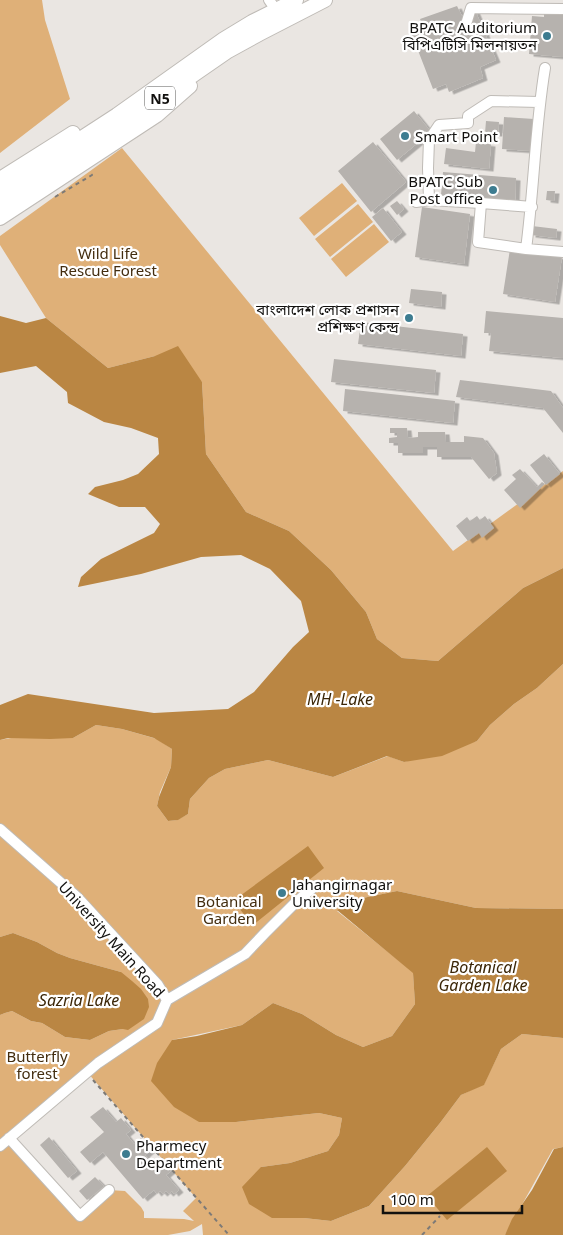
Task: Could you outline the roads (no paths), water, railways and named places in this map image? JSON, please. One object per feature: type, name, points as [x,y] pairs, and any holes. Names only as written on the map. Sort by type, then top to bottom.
[{"type":"highway","name":"N5","points":[[0,191],[117,115],[224,39],[252,22],[272,5],[296,0]]},
{"type":"highway","name":"N5","points":[[0,204],[108,134],[212,62],[258,34],[325,0]]},
{"type":"highway","points":[[0,218],[157,115],[185,91],[212,62]]},
{"type":"highway","points":[[0,179],[75,132],[117,115]]},
{"type":"street","points":[[467,22],[471,8],[563,9]]},
{"type":"street","points":[[526,249],[532,207],[539,102],[545,68]]},
{"type":"street","points":[[429,200],[429,140],[439,125],[468,123],[468,116],[491,101],[539,102]]},
{"type":"street","points":[[416,202],[429,200],[481,202],[532,207]]},
{"type":"street","points":[[481,202],[478,242],[563,252]]},
{"type":"street","name":"University Main Road","points":[[0,829],[77,897],[158,985],[167,1000],[157,1023],[98,1063],[0,1146]]},
{"type":"street","points":[[167,1000],[245,954],[295,903],[315,886]]},
{"type":"street","points":[[9,1138],[80,1216],[109,1190]]},
{"type":"water","name":"MH -Lake","points":[[0,316],[26,323],[46,318],[108,368],[155,356],[178,346],[202,382],[206,454],[246,512],[289,531],[331,570],[366,612],[377,639],[402,658],[438,661],[523,588],[563,568],[563,664],[537,688],[514,704],[490,725],[477,741],[442,756],[404,762],[387,756],[333,777],[268,760],[225,769],[209,778],[190,799],[188,814],[178,820],[168,821],[157,806],[171,767],[172,749],[154,738],[122,729],[96,725],[73,738],[8,738],[0,740],[0,705],[28,694],[154,713],[228,709],[254,692],[293,647],[309,632],[301,601],[270,569],[241,555],[201,557],[141,574],[78,587],[81,577],[101,559],[154,533],[160,524],[145,507],[119,507],[88,494],[95,487],[138,474],[159,454],[158,438],[131,428],[104,422],[68,403],[67,392],[36,366],[0,373]]},
{"type":"water","points":[[308,846],[324,868],[253,925],[233,901]]},
{"type":"water","name":"Botanical Garden Lake","points":[[397,891],[476,908],[563,909],[563,1038],[522,1034],[501,1049],[484,1085],[461,1095],[405,1166],[369,1206],[331,1221],[304,1218],[272,1218],[249,1204],[242,1187],[261,1167],[290,1163],[328,1151],[339,1135],[342,1118],[319,1113],[236,1122],[199,1122],[174,1107],[151,1081],[157,1063],[172,1040],[242,1025],[273,1003],[302,1014],[336,1035],[363,1047],[392,1036],[415,1004],[413,973],[337,910],[358,899]]},
{"type":"water","name":"Sazria Lake","points":[[13,933],[70,958],[121,972],[141,989],[148,999],[149,1007],[144,1019],[128,1030],[109,1031],[90,1040],[65,1037],[42,1023],[31,1021],[12,1011],[0,1015],[0,937]]},
{"type":"water","points":[[487,1147],[507,1171],[447,1220],[427,1196]]},
{"type":"water","points":[[563,1147],[563,1235],[505,1235],[512,1219],[532,1190],[554,1149]]},
{"type":"place","name":"BPATC Auditorium বিপিএটিসি মিলনায়তন","points":[[547,36]]},
{"type":"place","name":"Smart Point","points":[[405,136]]},
{"type":"place","name":"BPATC Sub Post office","points":[[493,190]]},
{"type":"place","name":"বাংলাদেশ লোক প্রশাসন প্রশিক্ষণ কেন্দ্র","points":[[409,318]]},
{"type":"place","name":"Jahangirnagar University","points":[[282,893]]},
{"type":"place","name":"Pharmecy Department","points":[[126,1154]]},
{"type":"park label","name":"Wild Life Rescue Forest","points":[[108,262]]},
{"type":"park label","name":"Botanical Garden","points":[[229,910]]},
{"type":"park label","name":"Butterfly forest","points":[[37,1064]]}]
